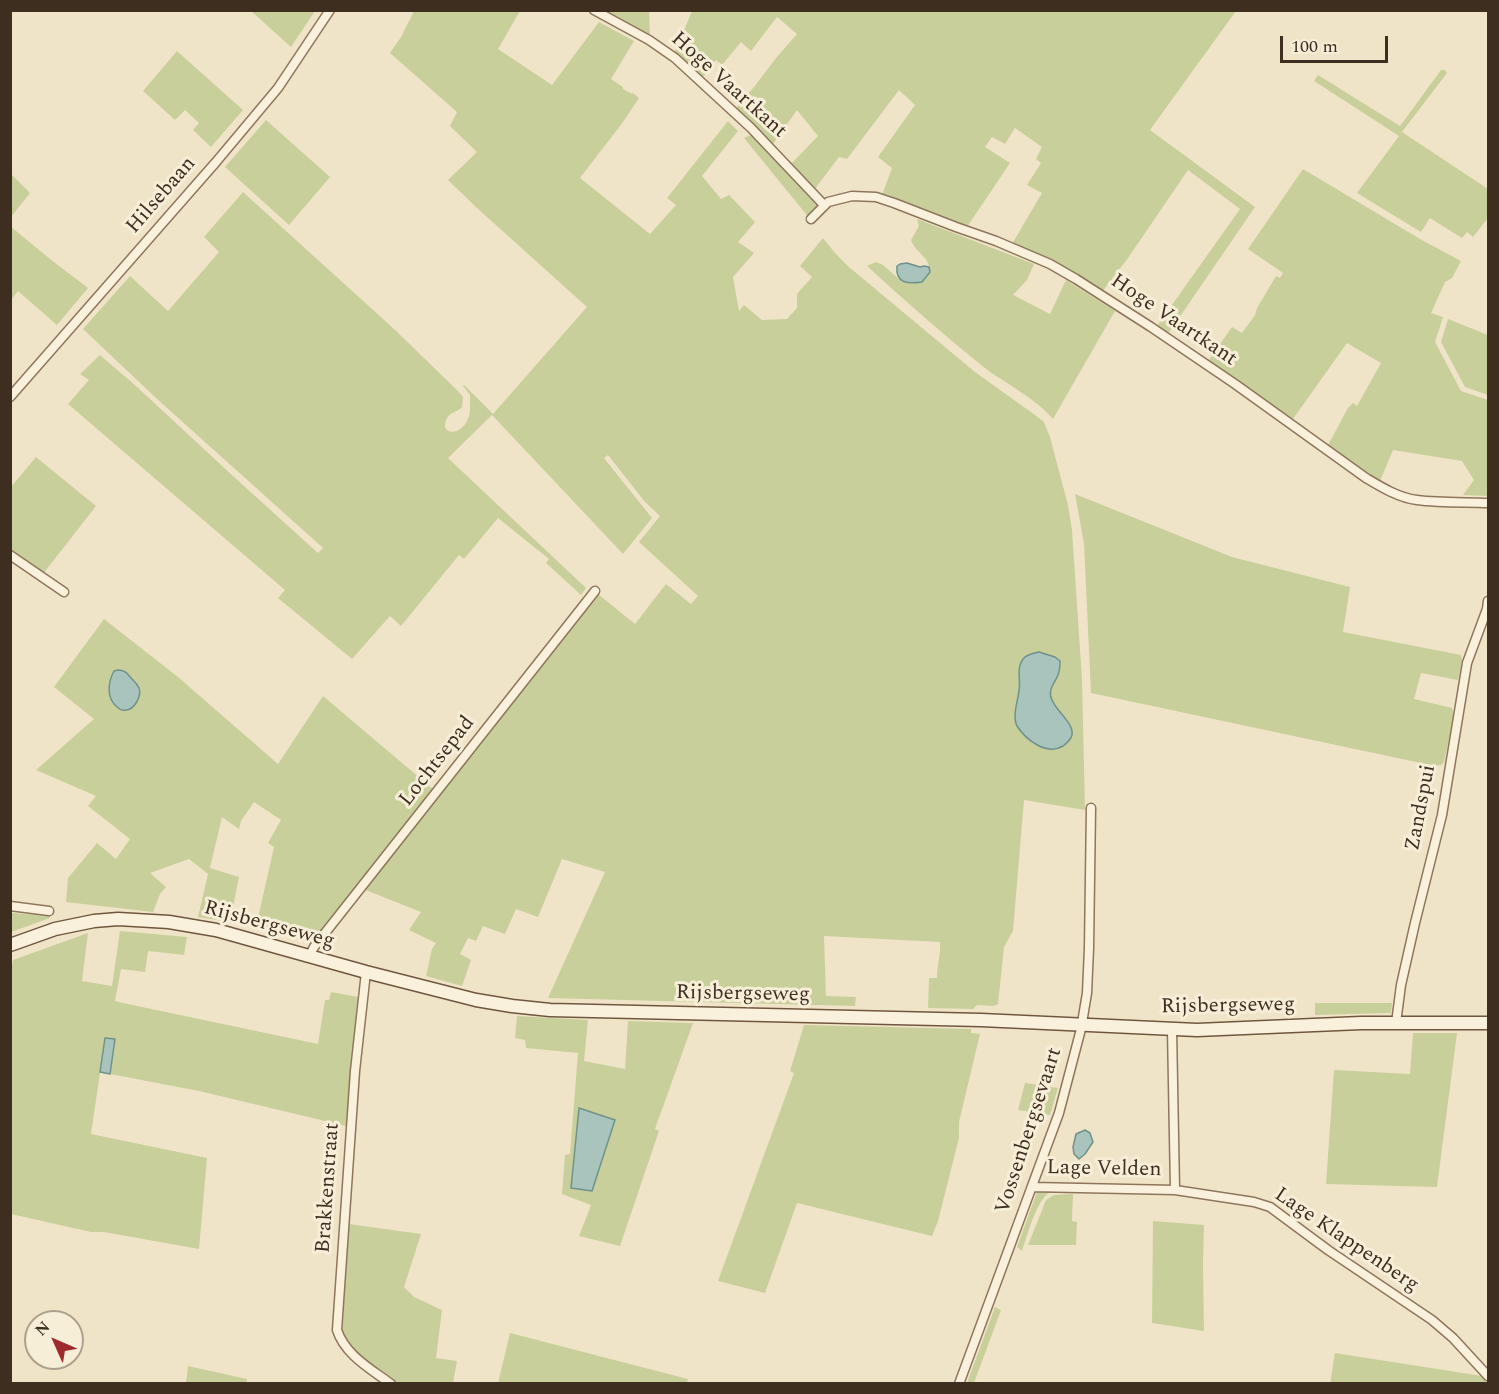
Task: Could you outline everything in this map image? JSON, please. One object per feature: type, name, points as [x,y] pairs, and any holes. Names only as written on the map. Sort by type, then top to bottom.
[{"type":"main road","name":"Rijsbergseweg","points":[[10,945],[55,929],[94,921],[118,919],[169,922],[216,930],[476,1000],[550,1010],[981,1020],[1172,1029],[1332,1024],[1488,1023]]},
{"type":"street","name":"Hilsebaan","points":[[10,397],[278,88],[330,10]]},
{"type":"street","name":"Hoge Vaartkant","points":[[594,10],[649,40],[675,58],[751,128],[824,205]]},
{"type":"street","name":"Hoge Vaartkant","points":[[811,219],[828,202],[852,196],[876,197],[996,241],[1050,264],[1076,279],[1151,327],[1382,487],[1400,496],[1416,500],[1488,503]]},
{"type":"street","points":[[10,555],[64,592]]},
{"type":"street","name":"Lochtsepad","points":[[310,956],[320,939],[595,591]]},
{"type":"street","name":"Zandspui","points":[[1396,1023],[1401,985],[1442,815],[1467,663],[1488,606]]},
{"type":"street","name":"Vossenbergsevaart","points":[[959,1383],[1059,1113],[1081,1025],[1087,993],[1091,808]]},
{"type":"street","points":[[10,906],[49,911]]},
{"type":"street","name":"Brakkenstraat","points":[[366,972],[355,1071],[337,1330],[339,1338],[352,1356],[391,1383]]},
{"type":"street","points":[[1172,1029],[1175,1190]]},
{"type":"street","name":"Lage Velden","points":[[1032,1187],[1175,1190]]},
{"type":"street","name":"Lage Klappenberg","points":[[1175,1190],[1254,1203],[1275,1210],[1328,1250],[1432,1320],[1453,1338],[1488,1376]]},
{"type":"green space","points":[[251,11],[315,11],[291,47]]},
{"type":"green space","points":[[414,11],[520,11],[498,49],[552,85],[599,22],[634,41],[611,79],[639,98],[580,178],[650,234],[676,205],[667,198],[728,121],[738,131],[702,176],[721,199],[729,195],[755,222],[738,242],[754,253],[733,277],[739,311],[744,305],[762,320],[787,319],[797,308],[797,294],[812,277],[800,266],[823,238],[849,267],[975,372],[1044,422],[1068,505],[1072,530],[1082,679],[1085,810],[1024,800],[1013,931],[1004,947],[998,1004],[994,1006],[977,1005],[973,1009],[928,1008],[929,978],[937,978],[940,942],[824,936],[826,996],[856,997],[855,1006],[548,998],[605,872],[562,859],[538,917],[516,909],[505,934],[483,926],[476,941],[468,938],[460,954],[471,960],[462,986],[426,976],[432,949],[436,943],[409,930],[421,912],[363,889],[598,594],[635,624],[666,584],[691,604],[698,596],[639,542],[660,516],[645,502],[608,455],[604,458],[652,518],[623,554],[492,415],[448,458],[586,588],[581,595],[546,563],[549,559],[498,518],[464,559],[459,555],[401,626],[390,616],[352,659],[278,598],[285,590],[68,404],[89,380],[80,374],[100,355],[318,553],[323,548],[83,329],[130,276],[168,311],[219,252],[204,237],[243,192],[393,328],[458,391],[463,397],[462,407],[447,418],[445,424],[448,431],[460,429],[469,417],[470,395],[464,385],[493,414],[587,307],[448,180],[477,152],[450,126],[457,112],[390,53]],"holes":[[[1031,653],[1058,677],[1053,685],[1051,697],[1071,726],[1061,747],[1045,748],[1016,725],[1020,689],[1019,668],[1023,659]]]},
{"type":"green space","points":[[600,11],[649,11],[650,37]]},
{"type":"green space","points":[[692,11],[1236,11],[1150,130],[1255,207],[1168,334],[1157,326],[1240,209],[1188,170],[1102,292],[1012,244],[1042,193],[1027,185],[1041,163],[1036,159],[1042,147],[1015,128],[1005,144],[992,137],[985,147],[1010,163],[967,227],[882,195],[892,168],[878,157],[915,105],[899,90],[847,159],[839,157],[814,190],[791,164],[818,136],[797,110],[773,144],[736,108],[797,34],[777,17],[751,51],[741,42],[722,65],[716,60],[703,77],[674,54]]},
{"type":"green space","points":[[177,51],[243,110],[211,147],[193,130],[199,123],[185,110],[175,120],[143,91]]},
{"type":"green space","points":[[1441,70],[1447,73],[1402,132],[1488,189],[1488,218],[1473,237],[1467,232],[1462,238],[1430,218],[1421,232],[1357,193],[1399,136],[1314,81],[1318,75],[1400,126]]},
{"type":"green space","points":[[266,120],[330,177],[289,225],[225,167]]},
{"type":"green space","points":[[751,135],[821,207],[810,219],[744,138]]},
{"type":"green space","points":[[1303,169],[1461,261],[1452,278],[1445,282],[1431,313],[1443,317],[1435,342],[1461,391],[1488,400],[1488,496],[1463,495],[1474,480],[1462,461],[1393,450],[1380,481],[1328,445],[1348,408],[1353,403],[1357,406],[1381,363],[1347,343],[1293,419],[1208,361],[1232,327],[1242,333],[1255,315],[1276,276],[1280,278],[1283,273],[1248,249]]},
{"type":"green space","points":[[11,174],[30,193],[10,217]]},
{"type":"green space","points":[[917,219],[1034,264],[1027,280],[1013,295],[1050,314],[1066,280],[1115,311],[1053,419],[1030,398],[971,357],[867,266],[876,262],[899,279],[930,272],[925,258],[911,240],[919,226]]},
{"type":"green space","points":[[10,226],[88,288],[57,325],[18,291],[11,300]]},
{"type":"green space","points":[[1448,319],[1488,335],[1488,395],[1465,387],[1441,342]]},
{"type":"green space","points":[[36,457],[96,506],[43,574],[11,552],[11,487]]},
{"type":"green space","points":[[1075,494],[1232,557],[1350,587],[1343,632],[1461,655],[1458,680],[1421,673],[1414,699],[1452,708],[1454,715],[1444,762],[1435,766],[1091,693],[1084,544]]},
{"type":"green space","points":[[104,619],[178,677],[278,764],[323,696],[434,790],[312,943],[256,927],[274,847],[268,843],[281,820],[254,802],[241,821],[239,829],[222,817],[210,868],[239,877],[230,922],[198,917],[208,874],[189,859],[150,873],[166,887],[160,894],[153,912],[66,902],[68,878],[97,843],[116,859],[130,839],[88,806],[96,796],[36,770],[94,719],[54,687]]},
{"type":"green space","points":[[11,913],[50,916],[50,918],[11,932]]},
{"type":"green space","points":[[120,931],[187,937],[184,955],[148,951],[145,972],[121,969],[115,1001],[318,1044],[325,1000],[329,1000],[331,992],[358,997],[346,1126],[199,1091],[110,1074],[115,1040],[105,1039],[91,1134],[207,1158],[199,1249],[104,1232],[91,1232],[11,1214],[10,979],[13,960],[88,933],[82,981],[112,986]]},
{"type":"green space","points":[[1315,1003],[1392,1003],[1391,1013],[1315,1015]]},
{"type":"green space","points":[[517,1016],[588,1020],[584,1061],[625,1069],[628,1021],[693,1023],[655,1129],[659,1131],[620,1246],[579,1236],[591,1205],[562,1194],[565,1155],[570,1154],[578,1053],[526,1048],[525,1040],[515,1038]]},
{"type":"green space","points":[[804,1025],[971,1029],[971,1033],[980,1034],[959,1122],[959,1138],[938,1221],[932,1236],[797,1203],[765,1293],[718,1281],[794,1073],[790,1071]]},
{"type":"green space","points":[[1413,1033],[1457,1033],[1437,1187],[1326,1184],[1334,1070],[1410,1074]]},
{"type":"green space","points":[[1025,1083],[1058,1088],[1050,1115],[1018,1110]]},
{"type":"green space","points":[[1037,1192],[1050,1192],[1037,1210],[1022,1251],[1017,1247]]},
{"type":"green space","points":[[1073,1194],[1072,1221],[1077,1222],[1076,1245],[1028,1245],[1046,1200],[1054,1195]]},
{"type":"green space","points":[[1153,1221],[1204,1225],[1204,1331],[1152,1323]]},
{"type":"green space","points":[[349,1224],[421,1234],[404,1287],[414,1297],[442,1310],[436,1358],[457,1361],[453,1383],[398,1383],[352,1351],[342,1337]]},
{"type":"green space","points":[[995,1307],[1001,1310],[974,1383],[967,1383]]},
{"type":"green space","points":[[510,1333],[688,1379],[687,1384],[498,1383]]},
{"type":"green space","points":[[1335,1353],[1482,1376],[1488,1384],[1330,1384]]},
{"type":"green space","points":[[188,1366],[247,1379],[247,1383],[186,1383]]},
{"type":"water","points":[[907,263],[929,267],[930,272],[922,282],[904,282],[898,276],[897,266]]},
{"type":"water","points":[[1039,652],[1060,661],[1051,696],[1054,704],[1068,722],[1072,735],[1066,744],[1057,749],[1037,745],[1021,731],[1016,722],[1021,663],[1026,656]]},
{"type":"water","points":[[114,671],[127,673],[140,691],[134,705],[129,709],[119,708],[111,699],[109,685]]},
{"type":"water","points":[[105,1038],[115,1039],[110,1074],[100,1072]]},
{"type":"water","points":[[579,1108],[615,1120],[592,1191],[571,1188]]},
{"type":"water","points":[[1085,1130],[1090,1133],[1093,1142],[1079,1159],[1074,1154],[1073,1147],[1076,1134]]}]
